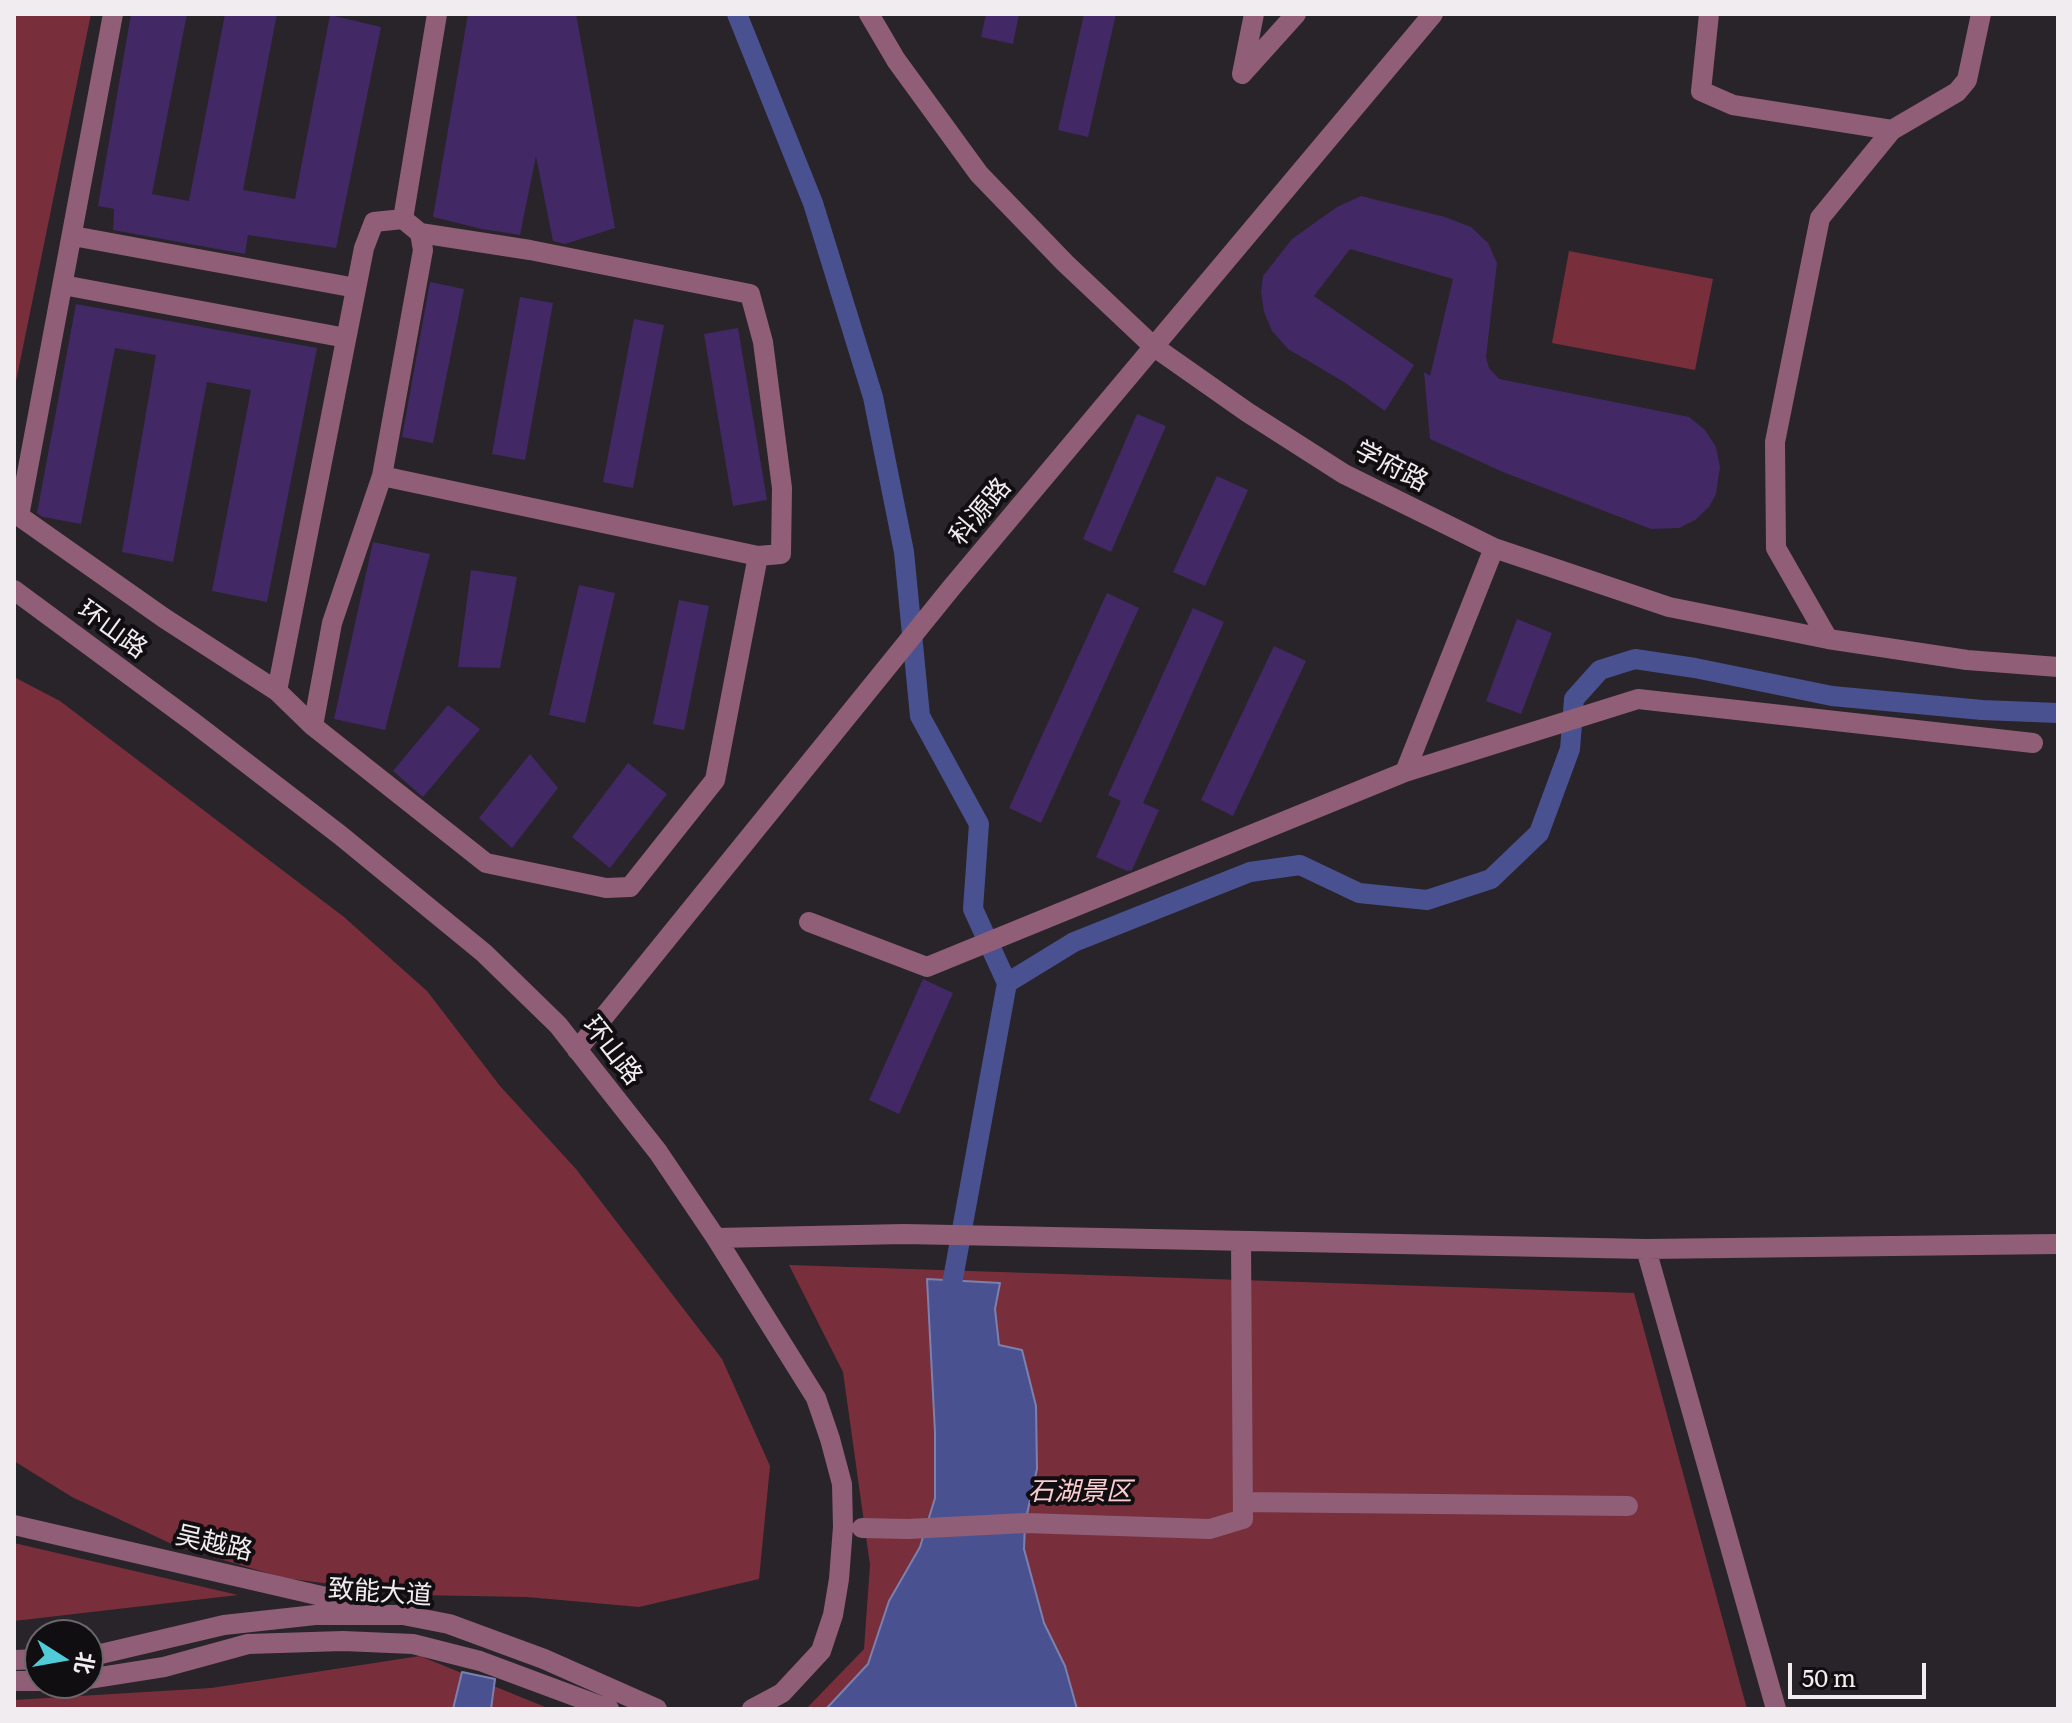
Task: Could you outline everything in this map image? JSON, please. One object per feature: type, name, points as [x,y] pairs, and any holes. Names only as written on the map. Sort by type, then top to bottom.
[{"type":"street","points":[[113,14],[19,516],[164,618],[277,691],[313,726],[486,863],[606,888],[630,887],[715,780],[758,556]]},
{"type":"street","points":[[403,219],[437,14]]},
{"type":"street","name":"学府路","points":[[869,14],[896,60],[979,174],[1065,263],[1153,346],[1247,412],[1344,474],[1494,548],[1669,607],[1828,639],[1967,660],[2058,667]]},
{"type":"street","points":[[1254,14],[1242,74],[1296,14]]},
{"type":"street","name":"科源路","points":[[577,1050],[952,587],[1433,14]]},
{"type":"street","points":[[1709,14],[1701,91],[1733,105],[1892,130]]},
{"type":"street","points":[[1828,639],[1776,548],[1775,442],[1820,218],[1892,130],[1957,92],[1967,80],[1981,14]]},
{"type":"street","points":[[277,691],[364,248],[374,222],[403,219],[420,233],[530,250],[750,294],[763,342],[782,488],[781,554],[758,556],[382,476]]},
{"type":"street","points":[[313,726],[332,623],[382,476],[423,250],[420,233]]},
{"type":"street","points":[[73,236],[356,288]]},
{"type":"street","points":[[63,285],[346,338]]},
{"type":"street","points":[[1405,772],[1494,548]]},
{"type":"street","name":"环山路","points":[[14,590],[340,835],[484,953],[558,1025],[658,1152],[716,1238],[816,1398],[842,1484],[839,1579],[833,1615],[821,1651],[782,1693],[752,1709]]},
{"type":"street","points":[[809,922],[927,967],[1405,772],[1638,699],[2033,743]]},
{"type":"street","points":[[716,1238],[904,1234],[1646,1249],[2058,1244]]},
{"type":"street","points":[[862,1528],[908,1529],[1025,1523],[1210,1529],[1243,1519],[1241,1242]]},
{"type":"street","points":[[1646,1249],[1776,1709]]},
{"type":"street","points":[[1243,1502],[1628,1506]]},
{"type":"street","name":"吴越路","points":[[14,1525],[403,1615]]},
{"type":"street","name":"致能大道","points":[[104,1653],[224,1625],[315,1615],[403,1615],[449,1624],[544,1659],[657,1709]]},
{"type":"street","name":"致能大道","points":[[104,1676],[164,1667],[248,1644],[343,1641],[413,1644],[480,1661],[609,1709]]},
{"type":"green space","points":[[14,14],[91,14],[14,391]]},
{"type":"green space","points":[[1569,251],[1713,279],[1695,370],[1552,343]]},
{"type":"green space","points":[[14,677],[60,701],[344,917],[427,991],[500,1086],[576,1169],[722,1359],[770,1466],[759,1579],[639,1607],[527,1597],[415,1595],[284,1578],[176,1546],[72,1497],[14,1461]]},
{"type":"green space","name":"石湖景区","points":[[789,1265],[1634,1293],[1747,1709],[806,1709],[864,1649],[870,1565],[843,1372]]},
{"type":"green space","points":[[14,1543],[238,1595],[24,1619],[14,1621]]},
{"type":"green space","points":[[420,1656],[550,1709],[14,1709],[14,1700],[104,1699],[104,1695],[211,1688]]},
{"type":"water","points":[[927,1279],[1000,1283],[995,1309],[999,1345],[1022,1350],[1036,1406],[1037,1469],[1025,1523],[1024,1549],[1044,1623],[1065,1666],[1077,1709],[826,1709],[868,1664],[889,1601],[920,1547],[935,1498],[935,1432]]},
{"type":"water","points":[[462,1672],[495,1679],[491,1709],[453,1709]]},
{"type":"building","points":[[131,14],[187,14],[152,194],[189,201],[225,14],[277,14],[243,190],[295,199],[330,15],[381,27],[336,248],[248,235],[245,254],[113,230],[114,209],[98,206]]},
{"type":"building","points":[[468,14],[576,14],[615,228],[565,244],[553,241],[536,156],[520,235],[433,217]]},
{"type":"building","points":[[986,14],[1019,14],[1013,44],[981,37]]},
{"type":"building","points":[[1084,14],[1116,14],[1088,137],[1058,130]]},
{"type":"building","points":[[1361,196],[1445,217],[1471,227],[1488,243],[1497,263],[1486,357],[1489,368],[1499,379],[1689,417],[1705,430],[1716,447],[1720,467],[1716,494],[1709,507],[1695,520],[1679,528],[1651,529],[1503,472],[1430,439],[1424,372],[1430,376],[1453,279],[1350,249],[1314,296],[1414,365],[1385,411],[1288,349],[1272,331],[1264,312],[1261,292],[1263,276],[1292,239],[1337,207]]},
{"type":"building","points":[[430,282],[464,289],[433,443],[402,437]]},
{"type":"building","points":[[520,297],[553,303],[525,460],[492,454]]},
{"type":"building","points":[[76,304],[317,348],[267,602],[212,591],[251,390],[207,382],[173,562],[122,552],[156,355],[115,348],[81,524],[43,517],[37,513]]},
{"type":"building","points":[[634,319],[664,325],[633,488],[603,482]]},
{"type":"building","points":[[738,328],[767,500],[733,506],[704,334]]},
{"type":"building","points":[[1137,414],[1166,426],[1111,552],[1083,539]]},
{"type":"building","points":[[1217,476],[1248,490],[1205,586],[1173,572]]},
{"type":"building","points":[[373,542],[430,554],[385,730],[334,719]]},
{"type":"building","points":[[471,570],[517,577],[500,668],[458,667]]},
{"type":"building","points":[[579,585],[615,593],[585,723],[549,715]]},
{"type":"building","points":[[1107,593],[1139,608],[1041,823],[1009,808]]},
{"type":"building","points":[[679,600],[709,606],[684,730],[653,724]]},
{"type":"building","points":[[1193,608],[1224,622],[1143,803],[1159,810],[1132,870],[1127,871],[1096,857],[1121,801],[1108,795]]},
{"type":"building","points":[[1517,619],[1552,633],[1521,714],[1486,701]]},
{"type":"building","points":[[1274,646],[1306,661],[1233,816],[1201,800]]},
{"type":"building","points":[[448,705],[480,729],[423,797],[393,771]]},
{"type":"building","points":[[530,754],[558,788],[512,848],[479,818]]},
{"type":"building","points":[[628,763],[667,794],[610,868],[572,837]]},
{"type":"building","points":[[923,979],[953,993],[899,1114],[869,1100]]},
{"type":"waterway","points":[[737,14],[813,203],[873,397],[904,552],[920,716],[979,824],[973,909],[1007,983],[948,1306]]},
{"type":"waterway","points":[[1007,983],[1074,942],[1250,872],[1300,865],[1359,893],[1427,900],[1491,879],[1539,833],[1570,749],[1574,699],[1600,670],[1635,659],[1832,696],[1982,710],[2058,713]]}]
